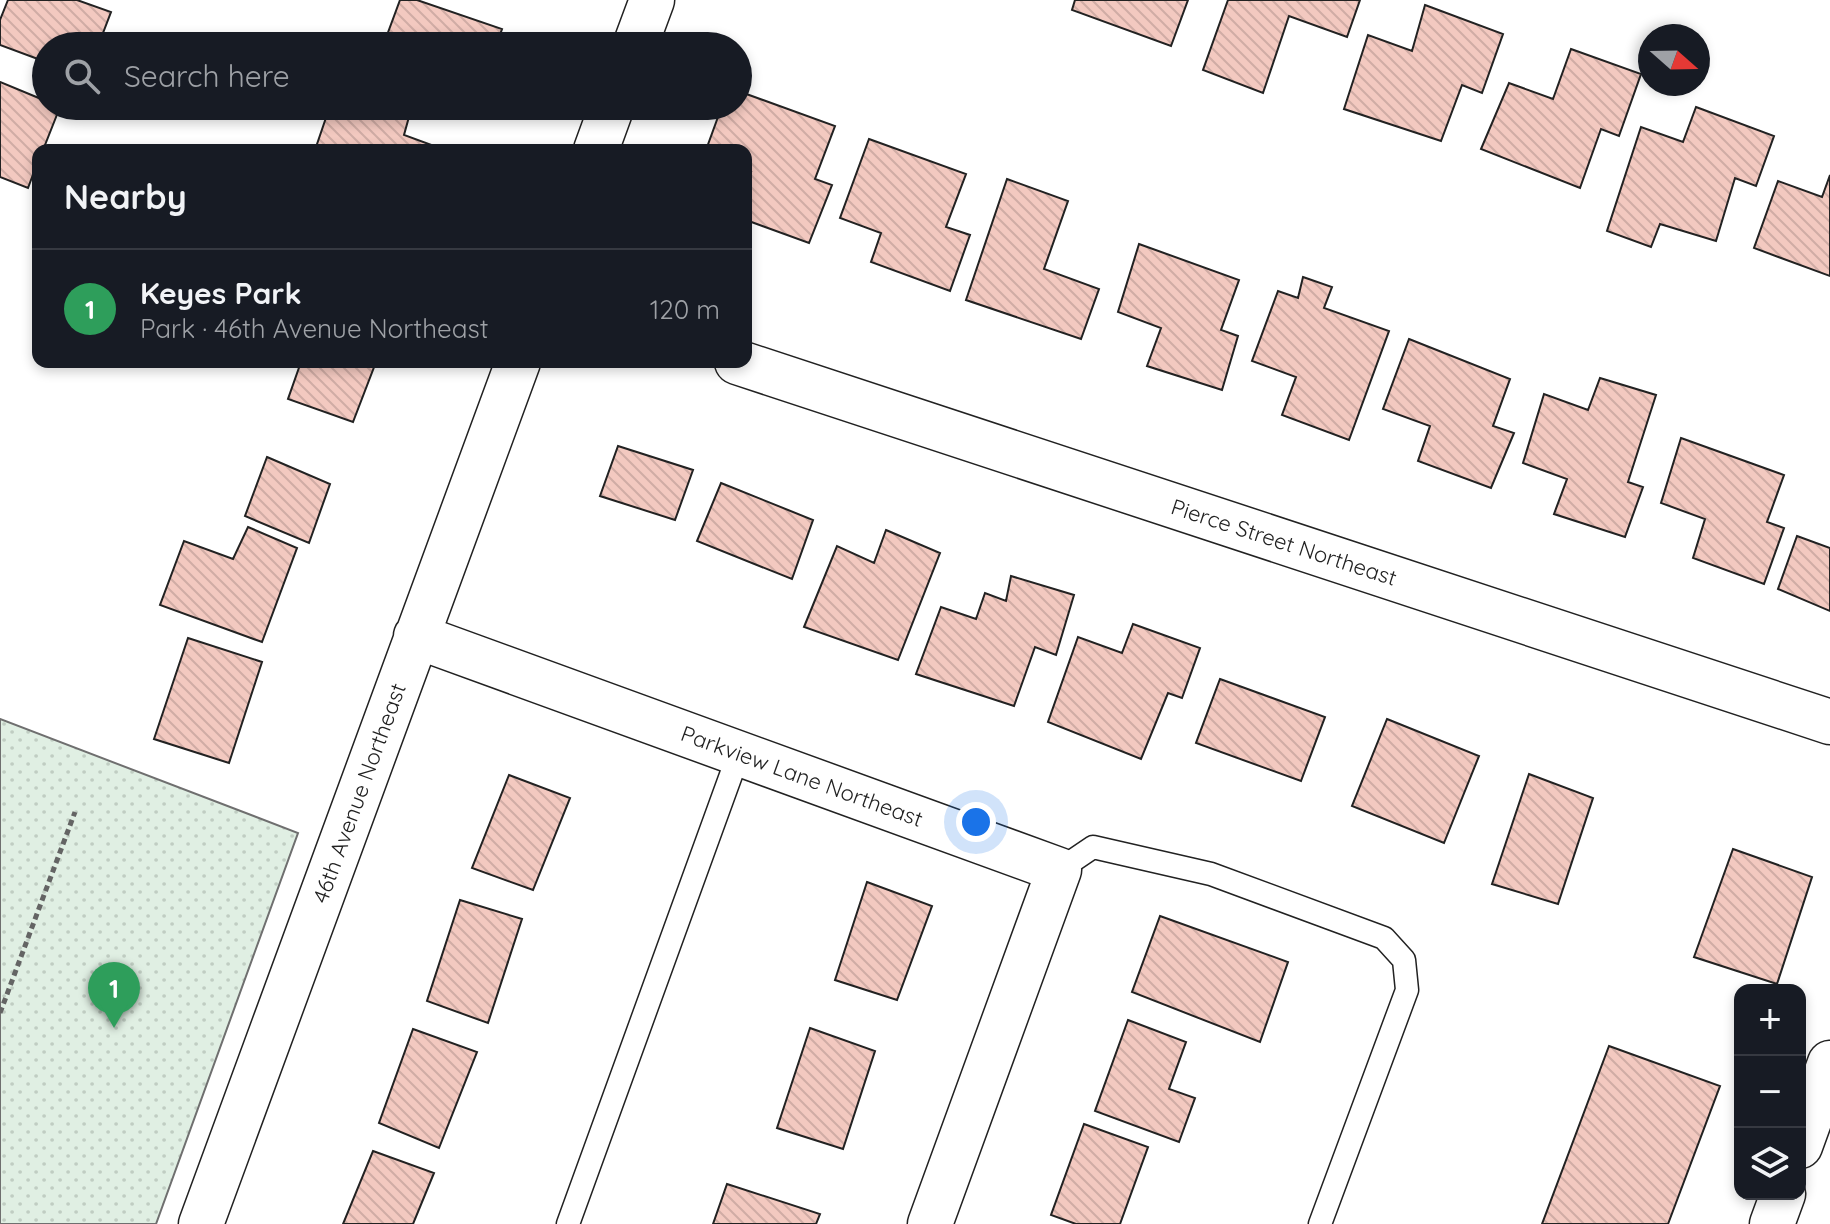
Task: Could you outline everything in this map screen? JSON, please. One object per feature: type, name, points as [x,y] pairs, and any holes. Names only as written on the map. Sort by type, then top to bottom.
[{"type":"street","points":[[640,32],[652,0]]},
{"type":"street","points":[[598,144],[607,120]]},
{"type":"street","name":"Pierce Street Northeast","points":[[752,367],[1830,722]]},
{"type":"street","name":"46th Avenue Northeast","points":[[201,1224],[516,368]]},
{"type":"street","name":"Parkview Lane Northeast","points":[[416,636],[1059,870]]},
{"type":"street","points":[[930,1224],[1059,870]]},
{"type":"street","points":[[1806,1129],[1830,1063]]},
{"type":"street","points":[[1772,1224],[1781,1200]]},
{"type":"lane","points":[[568,1224],[739,753]]},
{"type":"lane","points":[[1059,870],[1093,847],[1211,874],[1384,938],[1404,960],[1407,990],[1320,1224]]},
{"type":"path","points":[[0,1013],[75,812]]},
{"type":"green space","points":[[0,719],[298,833],[156,1224],[0,1224]]},
{"type":"building","points":[[8,0],[77,0],[111,12],[103,32],[32,32],[32,57],[0,45],[0,20]]},
{"type":"building","points":[[400,0],[417,0],[502,29],[501,32],[388,32]]},
{"type":"building","points":[[1075,0],[1188,0],[1171,46],[1072,10]]},
{"type":"building","points":[[1228,0],[1360,0],[1347,37],[1289,16],[1263,93],[1203,70]]},
{"type":"building","points":[[1425,5],[1503,34],[1482,93],[1462,85],[1441,141],[1344,109],[1368,35],[1412,51]]},
{"type":"building","points":[[1571,49],[1638,73],[1638,82],[1619,136],[1601,129],[1580,188],[1481,149],[1509,83],[1553,99]]},
{"type":"building","points":[[0,82],[32,95],[32,120],[55,120],[45,144],[32,144],[32,177],[28,188],[0,177]]},
{"type":"building","points":[[752,96],[835,126],[815,179],[832,185],[809,243],[752,222],[752,144],[708,144],[717,120],[752,120]]},
{"type":"building","points":[[1696,107],[1774,136],[1756,186],[1735,178],[1716,241],[1660,224],[1651,247],[1607,231],[1641,127],[1683,142]]},
{"type":"building","points":[[325,120],[408,120],[404,135],[429,144],[317,144]]},
{"type":"building","points":[[869,139],[966,174],[946,227],[970,235],[950,291],[871,262],[881,233],[840,218]]},
{"type":"building","points":[[1830,175],[1830,276],[1754,248],[1778,181],[1822,197]]},
{"type":"building","points":[[1007,179],[1068,201],[1044,269],[1099,289],[1081,339],[966,300]]},
{"type":"building","points":[[1139,244],[1239,280],[1221,330],[1238,336],[1222,390],[1147,366],[1161,328],[1118,312]]},
{"type":"building","points":[[1303,277],[1332,287],[1324,308],[1389,331],[1349,440],[1282,415],[1296,377],[1252,361],[1278,291],[1298,298]]},
{"type":"building","points":[[1409,339],[1510,379],[1493,426],[1514,433],[1491,488],[1418,461],[1430,426],[1383,409]]},
{"type":"building","points":[[299,368],[374,368],[353,422],[288,399]]},
{"type":"building","points":[[1600,378],[1656,395],[1628,482],[1643,487],[1625,537],[1554,514],[1567,479],[1523,463],[1544,394],[1588,410]]},
{"type":"building","points":[[1681,438],[1784,475],[1767,522],[1784,528],[1764,584],[1693,558],[1705,519],[1661,503]]},
{"type":"building","points":[[618,446],[693,470],[675,520],[600,496]]},
{"type":"building","points":[[267,457],[330,484],[309,543],[245,516]]},
{"type":"building","points":[[721,483],[813,520],[792,579],[697,541]]},
{"type":"building","points":[[248,527],[297,548],[262,642],[160,605],[184,541],[233,559]]},
{"type":"building","points":[[886,530],[940,553],[898,660],[804,627],[837,546],[874,563]]},
{"type":"building","points":[[1797,536],[1830,548],[1830,611],[1778,589]]},
{"type":"building","points":[[1011,576],[1074,595],[1056,655],[1035,647],[1014,706],[916,674],[941,607],[976,619],[985,593],[1006,601]]},
{"type":"building","points":[[1133,624],[1200,648],[1182,698],[1168,693],[1141,759],[1048,722],[1078,637],[1122,653]]},
{"type":"building","points":[[188,638],[262,662],[229,763],[154,739]]},
{"type":"building","points":[[1220,679],[1325,717],[1301,781],[1196,743]]},
{"type":"building","points":[[1387,719],[1479,756],[1444,843],[1352,806]]},
{"type":"building","points":[[1529,774],[1593,798],[1558,904],[1492,884]]},
{"type":"building","points":[[509,775],[570,798],[533,890],[472,868]]},
{"type":"building","points":[[1733,849],[1812,877],[1777,984],[1694,957]]},
{"type":"building","points":[[867,882],[932,906],[897,1000],[835,980]]},
{"type":"building","points":[[460,900],[522,919],[488,1023],[427,1001]]},
{"type":"building","points":[[1160,916],[1288,962],[1260,1042],[1132,992]]},
{"type":"building","points":[[1128,1020],[1186,1042],[1169,1089],[1195,1098],[1179,1142],[1095,1111]]},
{"type":"building","points":[[810,1028],[875,1051],[843,1149],[777,1128]]},
{"type":"building","points":[[413,1029],[477,1052],[439,1148],[379,1123]]},
{"type":"building","points":[[1609,1046],[1720,1086],[1668,1224],[1542,1224]]},
{"type":"building","points":[[1084,1124],[1148,1147],[1120,1224],[1076,1224],[1051,1215]]},
{"type":"building","points":[[373,1151],[434,1173],[413,1224],[343,1224]]},
{"type":"building","points":[[727,1184],[820,1214],[816,1224],[713,1224]]},
{"type":"place","name":"Keyes Park","points":[[114,1028]]}]
